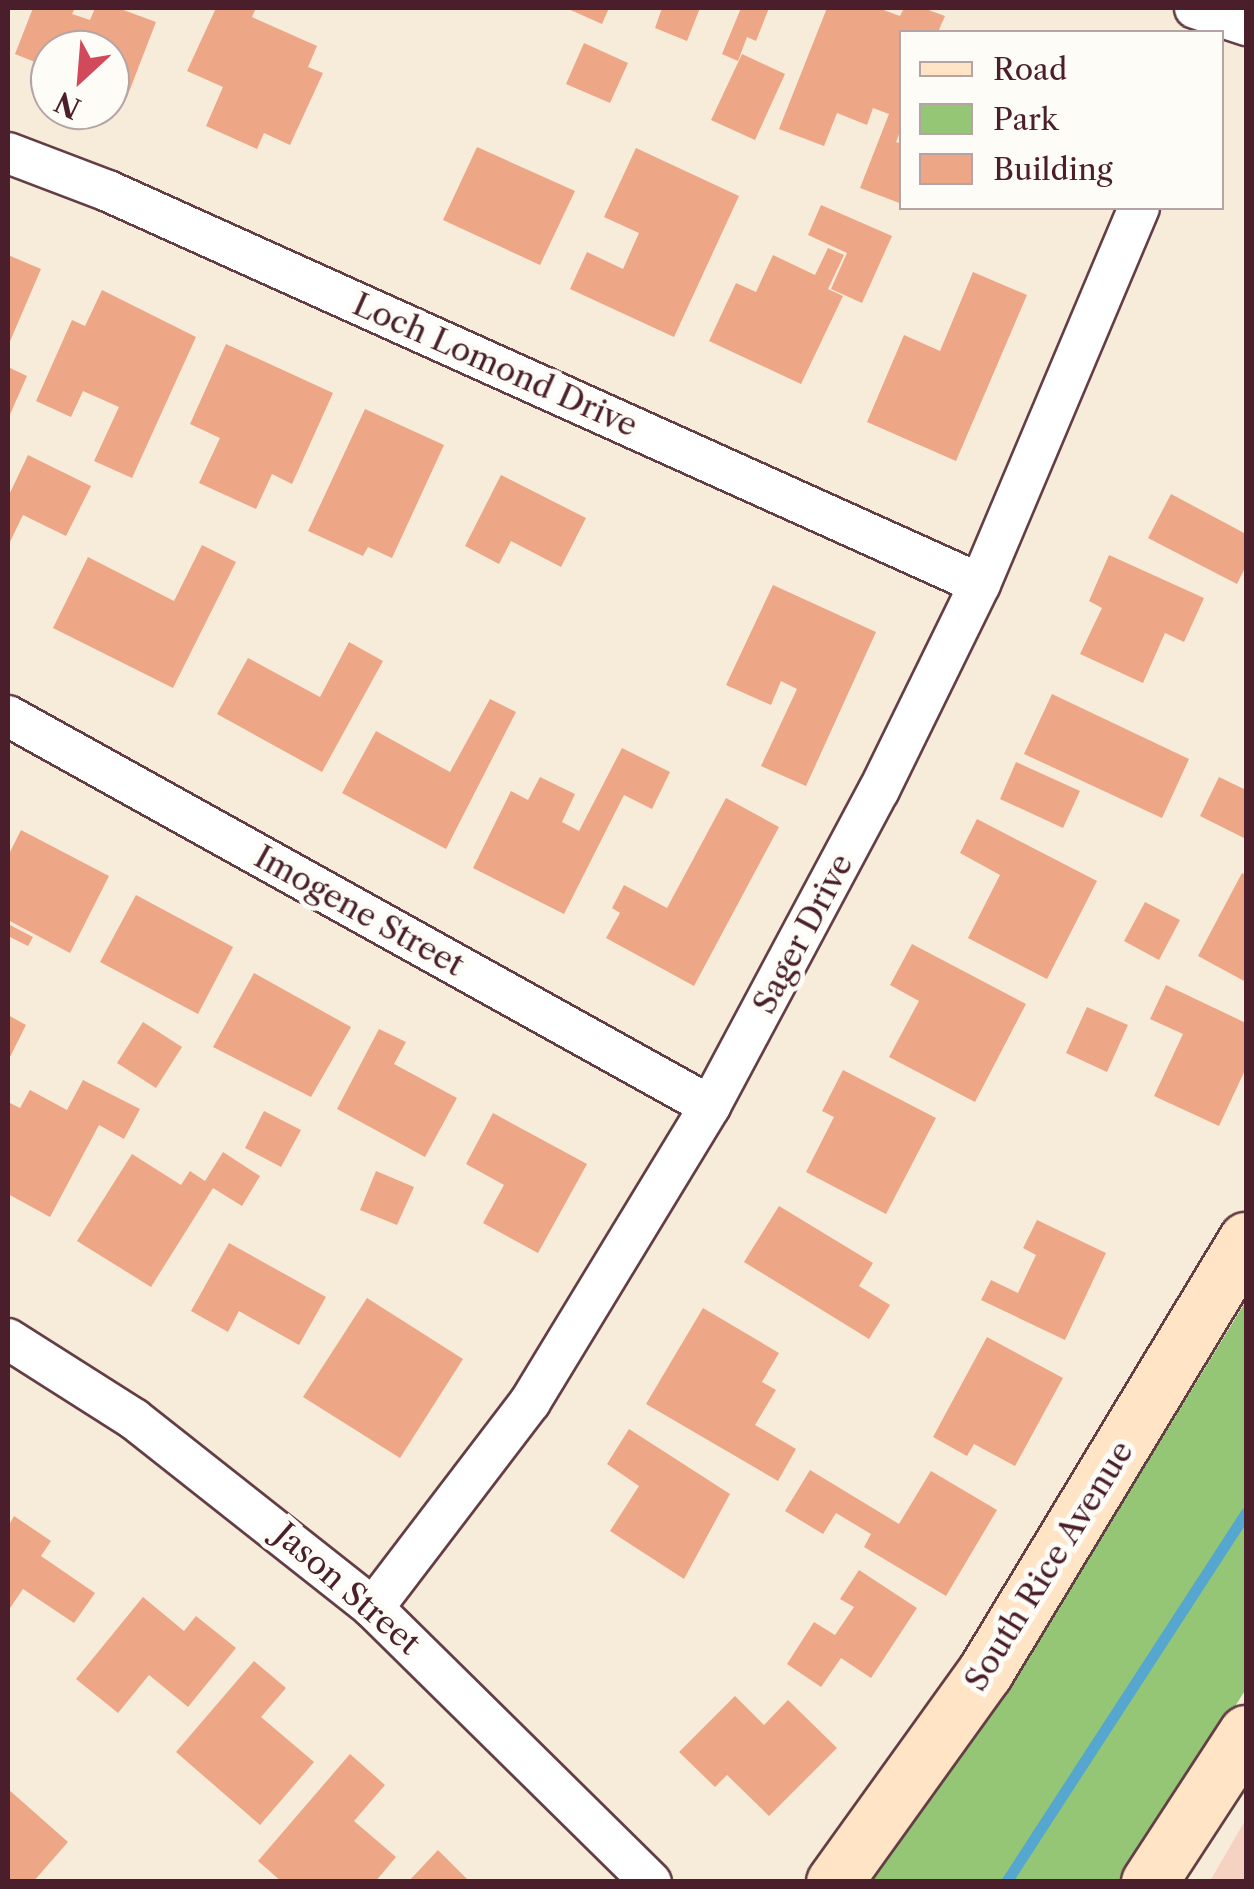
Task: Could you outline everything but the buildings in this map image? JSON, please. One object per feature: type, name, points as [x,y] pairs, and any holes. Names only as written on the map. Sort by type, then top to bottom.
[{"type":"main road","name":"South Rice Avenue","points":[[834,1882],[991,1662],[1246,1240]]},
{"type":"main road","points":[[1150,1882],[1246,1732]]},
{"type":"street","points":[[1202,17],[1246,25]]},
{"type":"street","name":"Loch Lomond Drive","points":[[8,153],[127,200],[980,584]]},
{"type":"street","name":"Sager Drive","points":[[372,1608],[530,1402],[710,1106],[879,790],[980,584],[1138,210]]},
{"type":"street","name":"Imogene Street","points":[[8,716],[710,1106]]},
{"type":"street","name":"Jason Street","points":[[8,1340],[134,1418],[372,1608],[651,1882]]},
{"type":"shaded area","points":[[1246,1819],[1246,1881],[1210,1881]]},
{"type":"green space","points":[[1246,1301],[1246,1689],[1154,1834],[1120,1881],[871,1882],[1037,1643]]},
{"type":"waterway","points":[[1006,1882],[1246,1513]]}]
